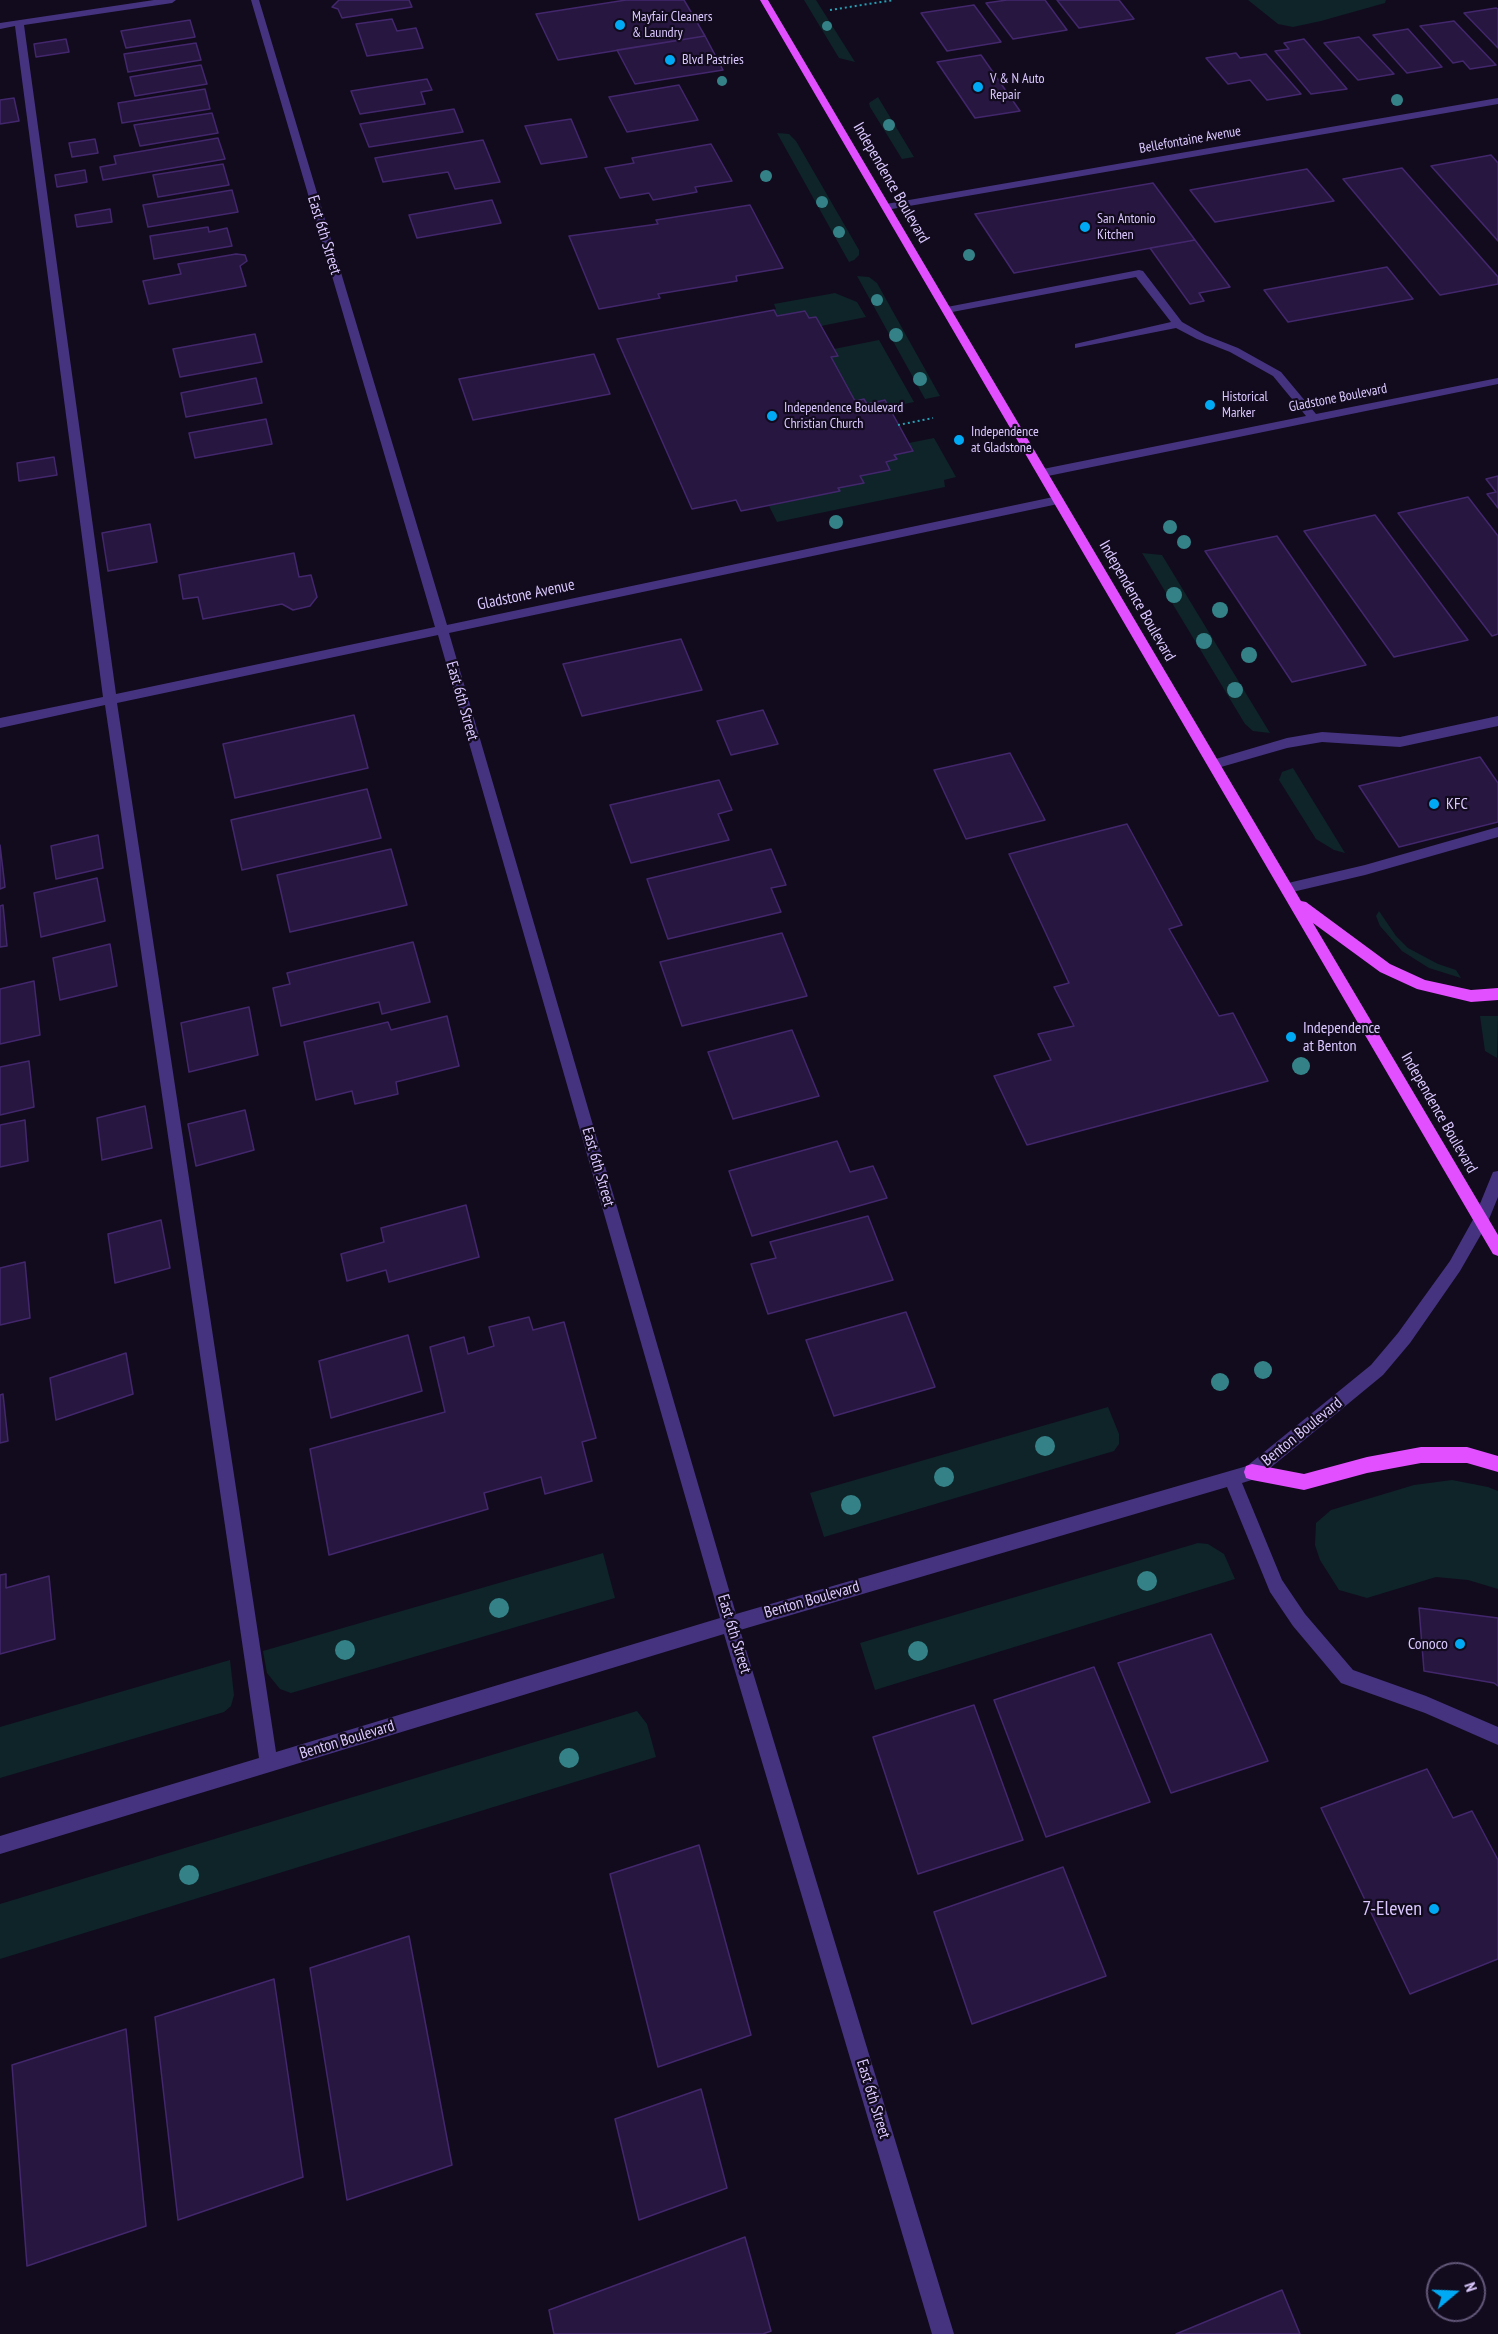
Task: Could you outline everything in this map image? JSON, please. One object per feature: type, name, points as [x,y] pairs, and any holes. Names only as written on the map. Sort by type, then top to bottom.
[{"type":"main road","name":"Independence Boulevard","points":[[764,0],[1288,888],[1498,1249]]},
{"type":"main road","points":[[1296,903],[1385,968],[1422,985],[1471,996],[1498,994]]},
{"type":"main road","points":[[1252,1472],[1304,1482],[1367,1465],[1421,1455],[1467,1455],[1498,1464]]},
{"type":"street","points":[[0,26],[171,0]]},
{"type":"street","name":"East 6th Street","points":[[255,0],[442,629],[730,1624],[943,2334]]},
{"type":"street","points":[[19,23],[110,700],[269,1764]]},
{"type":"street","name":"Bellefontaine Avenue","points":[[886,207],[1498,101]]},
{"type":"street","points":[[947,310],[1139,273],[1179,324],[1201,337],[1234,350],[1276,374],[1313,418]]},
{"type":"street","points":[[1080,346],[1179,324]]},
{"type":"street","name":"Gladstone Boulevard","points":[[1043,473],[1498,381]]},
{"type":"street","name":"Gladstone Avenue","points":[[0,723],[1058,500]]},
{"type":"street","points":[[1214,764],[1287,743],[1322,737],[1400,742],[1498,721]]},
{"type":"street","points":[[1288,888],[1365,870],[1498,832]]},
{"type":"street","name":"Benton Boulevard","points":[[0,1845],[730,1624],[1252,1472],[1377,1370],[1404,1338],[1455,1266],[1482,1220],[1498,1177]]},
{"type":"street","points":[[1232,1478],[1276,1586],[1299,1620],[1347,1677],[1426,1705],[1498,1736]]},
{"type":"path","points":[[830,10],[894,0]]},
{"type":"path","points":[[898,425],[933,418]]},
{"type":"green space","points":[[804,0],[816,0],[855,62],[839,58]]},
{"type":"green space","points":[[1248,0],[1386,0],[1385,3],[1293,27],[1278,24]]},
{"type":"green space","points":[[878,97],[914,157],[902,159],[870,107],[869,103]]},
{"type":"green space","points":[[777,133],[789,134],[796,141],[859,250],[859,255],[854,260],[849,262]]},
{"type":"green space","points":[[857,276],[869,277],[877,283],[940,396],[925,399]]},
{"type":"green space","points":[[835,293],[857,302],[866,317],[821,326],[816,317],[809,318],[805,311],[777,316],[774,310],[776,309],[774,304]]},
{"type":"green space","points":[[879,340],[914,402],[889,407],[855,401],[831,357],[838,356],[834,349]]},
{"type":"green space","points":[[934,438],[956,477],[944,480],[945,487],[777,522],[769,506],[839,491],[838,488],[863,482],[860,476],[896,459],[894,455],[913,451],[909,443]]},
{"type":"green space","points":[[1142,553],[1162,555],[1270,733],[1253,731],[1245,724]]},
{"type":"green space","points":[[1293,768],[1345,853],[1334,850],[1316,839],[1279,780],[1282,772]]},
{"type":"green space","points":[[1379,911],[1396,936],[1408,948],[1438,964],[1456,970],[1461,978],[1429,968],[1402,951],[1380,926],[1376,916]]},
{"type":"green space","points":[[1480,1016],[1498,1016],[1497,1058],[1485,1051]]},
{"type":"green space","points":[[1108,1407],[1119,1434],[1119,1444],[1114,1451],[824,1537],[810,1493]]},
{"type":"green space","points":[[1452,1480],[1498,1491],[1498,1589],[1468,1580],[1436,1577],[1367,1598],[1339,1590],[1320,1560],[1315,1545],[1316,1523],[1331,1510],[1414,1485]]},
{"type":"green space","points":[[1198,1543],[1208,1544],[1224,1554],[1235,1579],[875,1690],[860,1643]]},
{"type":"green space","points":[[603,1553],[615,1598],[291,1693],[280,1689],[267,1673],[263,1651]]},
{"type":"green space","points":[[230,1660],[234,1695],[231,1706],[224,1712],[0,1778],[0,1727]]},
{"type":"green space","points":[[637,1711],[647,1724],[656,1757],[0,1959],[0,1904]]},
{"type":"building","points":[[339,0],[409,0],[412,7],[342,18],[338,9],[332,7]]},
{"type":"building","name":"Mayfair Cleaners & Laundry","points":[[626,0],[684,0],[705,36],[558,60],[536,14]]},
{"type":"building","points":[[1007,0],[1045,0],[1067,30],[1013,39],[986,3]]},
{"type":"building","points":[[1057,0],[1119,0],[1134,19],[1079,28]]},
{"type":"building","points":[[974,5],[1001,42],[947,51],[921,13]]},
{"type":"building","points":[[1498,9],[1498,48],[1464,13]]},
{"type":"building","points":[[392,19],[397,31],[416,28],[423,48],[367,56],[356,24]]},
{"type":"building","points":[[190,20],[195,37],[126,48],[121,31]]},
{"type":"building","points":[[1454,21],[1496,65],[1470,69],[1463,61],[1453,63],[1420,26]]},
{"type":"building","points":[[1408,29],[1442,67],[1407,73],[1373,35]]},
{"type":"building","name":"Blvd Pastries","points":[[705,36],[723,70],[635,84],[617,50]]},
{"type":"building","points":[[1359,37],[1394,74],[1358,80],[1324,43]]},
{"type":"building","points":[[66,39],[69,52],[36,57],[34,44]]},
{"type":"building","points":[[1304,39],[1347,89],[1311,94],[1275,51],[1289,49],[1284,43]]},
{"type":"building","points":[[196,43],[201,60],[128,72],[124,54]]},
{"type":"building","points":[[1236,53],[1240,58],[1266,54],[1301,94],[1267,100],[1250,80],[1228,84],[1206,58]]},
{"type":"building","name":"V & N Auto Repair","points":[[981,55],[1020,111],[975,118],[937,62]]},
{"type":"building","points":[[201,65],[207,84],[135,96],[130,77]]},
{"type":"building","points":[[427,79],[432,90],[421,92],[425,104],[360,114],[351,91]]},
{"type":"building","points":[[679,85],[698,120],[627,132],[609,97]]},
{"type":"building","points":[[205,89],[210,109],[122,123],[118,103]]},
{"type":"building","points":[[14,98],[19,121],[0,124],[0,100]]},
{"type":"building","points":[[454,109],[463,132],[369,147],[360,124]]},
{"type":"building","points":[[212,113],[218,133],[140,146],[134,125]]},
{"type":"building","points":[[571,119],[587,157],[541,164],[525,126]]},
{"type":"building","points":[[218,138],[225,159],[103,180],[100,167],[116,164],[114,156]]},
{"type":"building","points":[[95,139],[98,153],[72,157],[69,143]]},
{"type":"building","points":[[483,140],[500,182],[455,189],[448,172],[383,182],[375,158]]},
{"type":"building","points":[[711,144],[732,181],[695,187],[697,192],[653,200],[649,193],[620,198],[605,168],[634,163],[632,158]]},
{"type":"building","points":[[1491,155],[1498,163],[1498,241],[1431,166]]},
{"type":"building","points":[[223,164],[229,185],[158,197],[153,175]]},
{"type":"building","points":[[1402,168],[1498,277],[1498,284],[1440,295],[1343,179]]},
{"type":"building","points":[[1307,169],[1334,201],[1215,222],[1190,190]]},
{"type":"building","points":[[85,170],[87,182],[57,187],[55,175]]},
{"type":"building","name":"San Antonio Kitchen","points":[[1153,183],[1195,240],[1014,273],[975,214]]},
{"type":"building","points":[[232,190],[238,212],[148,227],[143,205]]},
{"type":"building","points":[[492,200],[501,223],[417,238],[409,215]]},
{"type":"building","points":[[750,205],[783,268],[736,276],[737,281],[658,294],[660,298],[599,309],[569,236],[658,224],[656,220]]},
{"type":"building","points":[[110,209],[112,222],[77,227],[75,215]]},
{"type":"building","points":[[208,227],[209,232],[227,228],[232,246],[154,259],[150,236]]},
{"type":"building","points":[[1195,240],[1230,287],[1199,293],[1204,301],[1190,304],[1150,248]]},
{"type":"building","points":[[236,254],[245,255],[247,261],[240,266],[246,286],[149,304],[143,281],[181,274],[178,264]]},
{"type":"building","points":[[1387,267],[1413,299],[1288,322],[1264,290]]},
{"type":"building","name":"Independence Boulevard Christian Church","points":[[774,310],[777,316],[805,311],[809,318],[816,317],[838,356],[831,357],[855,401],[864,399],[867,404],[885,400],[913,451],[894,455],[897,459],[886,462],[890,470],[860,476],[864,483],[838,488],[840,491],[741,511],[736,500],[692,509],[617,339]]},
{"type":"building","points":[[255,334],[262,362],[180,377],[173,349]]},
{"type":"building","points":[[594,354],[610,394],[473,420],[459,379]]},
{"type":"building","points":[[256,378],[262,403],[186,417],[181,393]]},
{"type":"building","points":[[266,419],[272,444],[195,458],[189,433]]},
{"type":"building","points":[[54,457],[57,475],[19,481],[17,463]]},
{"type":"building","points":[[1498,476],[1498,508],[1487,494],[1496,492],[1486,479]]},
{"type":"building","points":[[1468,497],[1498,536],[1498,634],[1492,636],[1398,513]]},
{"type":"building","points":[[1375,515],[1468,640],[1394,657],[1304,531]]},
{"type":"building","points":[[150,524],[157,562],[108,571],[102,533]]},
{"type":"building","points":[[1277,536],[1366,665],[1292,682],[1205,551]]},
{"type":"building","points":[[294,553],[299,577],[311,575],[317,597],[310,606],[293,610],[282,604],[203,619],[198,597],[183,599],[179,575]]},
{"type":"building","points":[[681,639],[702,690],[582,716],[563,664]]},
{"type":"building","points":[[763,710],[778,744],[731,755],[717,721]]},
{"type":"building","points":[[354,715],[368,768],[235,798],[223,744]]},
{"type":"building","points":[[1010,753],[1045,820],[966,839],[934,770]]},
{"type":"building","name":"KFC","points":[[1480,757],[1498,783],[1498,822],[1399,847],[1359,786]]},
{"type":"building","points":[[719,780],[732,810],[718,814],[729,840],[631,863],[610,805]]},
{"type":"building","points":[[367,789],[381,838],[242,870],[231,820]]},
{"type":"building","points":[[1127,824],[1182,925],[1169,929],[1219,1016],[1233,1013],[1268,1081],[1027,1145],[994,1076],[1051,1060],[1038,1034],[1074,1026],[1054,987],[1069,983],[1009,854]]},
{"type":"building","points":[[98,835],[103,868],[56,879],[51,846]]},
{"type":"building","points":[[0,845],[5,887],[0,889]]},
{"type":"building","points":[[391,849],[407,905],[290,932],[277,875]]},
{"type":"building","points":[[771,849],[786,885],[771,888],[781,912],[668,939],[647,879]]},
{"type":"building","points":[[97,878],[105,921],[41,937],[34,893]]},
{"type":"building","points":[[3,905],[7,946],[0,947],[0,906]]},
{"type":"building","points":[[782,933],[807,996],[682,1026],[660,962]]},
{"type":"building","points":[[413,942],[430,1002],[382,1014],[379,1002],[281,1026],[273,988],[290,984],[287,973]]},
{"type":"building","points":[[110,944],[117,986],[60,1000],[53,958]]},
{"type":"building","points":[[34,981],[40,1035],[0,1044],[0,989]]},
{"type":"building","points":[[249,1007],[258,1055],[189,1072],[181,1023]]},
{"type":"building","points":[[447,1016],[459,1066],[396,1082],[398,1094],[355,1104],[352,1091],[316,1100],[304,1042],[388,1022],[391,1030]]},
{"type":"building","points":[[792,1030],[819,1096],[733,1119],[708,1052]]},
{"type":"building","points":[[29,1061],[34,1107],[0,1115],[0,1067]]},
{"type":"building","points":[[145,1106],[152,1148],[102,1160],[97,1118]]},
{"type":"building","points":[[245,1110],[254,1150],[196,1166],[188,1124]]},
{"type":"building","points":[[25,1120],[28,1161],[0,1167],[0,1125]]},
{"type":"building","points":[[837,1141],[850,1172],[873,1166],[887,1198],[752,1236],[729,1171]]},
{"type":"building","points":[[466,1205],[479,1257],[389,1282],[386,1270],[347,1281],[341,1254],[384,1242],[381,1228]]},
{"type":"building","points":[[868,1216],[893,1280],[768,1314],[751,1264],[776,1258],[770,1242]]},
{"type":"building","points":[[161,1220],[170,1268],[115,1283],[108,1234]]},
{"type":"building","points":[[25,1262],[30,1318],[0,1325],[0,1268]]},
{"type":"building","points":[[906,1312],[935,1387],[834,1416],[806,1340]]},
{"type":"building","points":[[529,1317],[533,1330],[564,1322],[596,1438],[582,1442],[592,1481],[545,1494],[541,1477],[484,1493],[488,1509],[329,1555],[310,1449],[445,1412],[430,1347],[464,1337],[468,1354],[494,1346],[489,1327]]},
{"type":"building","points":[[408,1335],[422,1391],[331,1418],[319,1361]]},
{"type":"building","points":[[126,1353],[133,1394],[56,1420],[50,1378]]},
{"type":"building","points":[[3,1394],[8,1441],[0,1443],[0,1395]]},
{"type":"building","points":[[6,1574],[6,1588],[49,1576],[55,1639],[0,1654],[0,1575]]},
{"type":"building","name":"Conoco","points":[[1419,1608],[1498,1618],[1498,1686],[1494,1683],[1424,1671]]},
{"type":"building","points":[[1211,1634],[1268,1761],[1171,1793],[1118,1663]]},
{"type":"building","points":[[1094,1667],[1150,1802],[1046,1837],[994,1700]]},
{"type":"building","points":[[974,1705],[1023,1840],[918,1874],[873,1737]]},
{"type":"building","name":"7-Eleven","points":[[1427,1769],[1453,1818],[1472,1811],[1498,1860],[1498,1959],[1410,1994],[1321,1808]]},
{"type":"building","points":[[699,1845],[751,2035],[658,2067],[610,1874]]},
{"type":"building","points":[[1063,1867],[1106,1976],[972,2024],[934,1912]]},
{"type":"building","points":[[409,1936],[452,2165],[347,2200],[310,1968]]},
{"type":"building","points":[[274,1979],[303,2177],[178,2220],[155,2017]]},
{"type":"building","points":[[126,2029],[146,2226],[27,2266],[12,2065]]},
{"type":"building","points":[[701,2089],[727,2188],[639,2220],[615,2119]]},
{"type":"building","points":[[745,2237],[771,2331],[763,2334],[554,2334],[549,2310]]},
{"type":"building","points":[[1282,2290],[1300,2334],[1176,2334]]},
{"type":"place","name":"Mayfair Cleaners & Laundry","points":[[620,25]]},
{"type":"place","name":"Blvd Pastries","points":[[670,60]]},
{"type":"place","name":"V & N Auto Repair","points":[[978,87]]},
{"type":"place","name":"San Antonio Kitchen","points":[[1085,227]]},
{"type":"place","name":"Historical Marker","points":[[1210,405]]},
{"type":"place","name":"Independence Boulevard Christian Church","points":[[772,416]]},
{"type":"place","name":"Independence at Gladstone","points":[[959,440]]},
{"type":"place","name":"KFC","points":[[1434,804]]},
{"type":"place","name":"Independence at Benton","points":[[1291,1037]]},
{"type":"place","name":"Conoco","points":[[1460,1644]]},
{"type":"place","name":"7-Eleven","points":[[1434,1909]]}]
